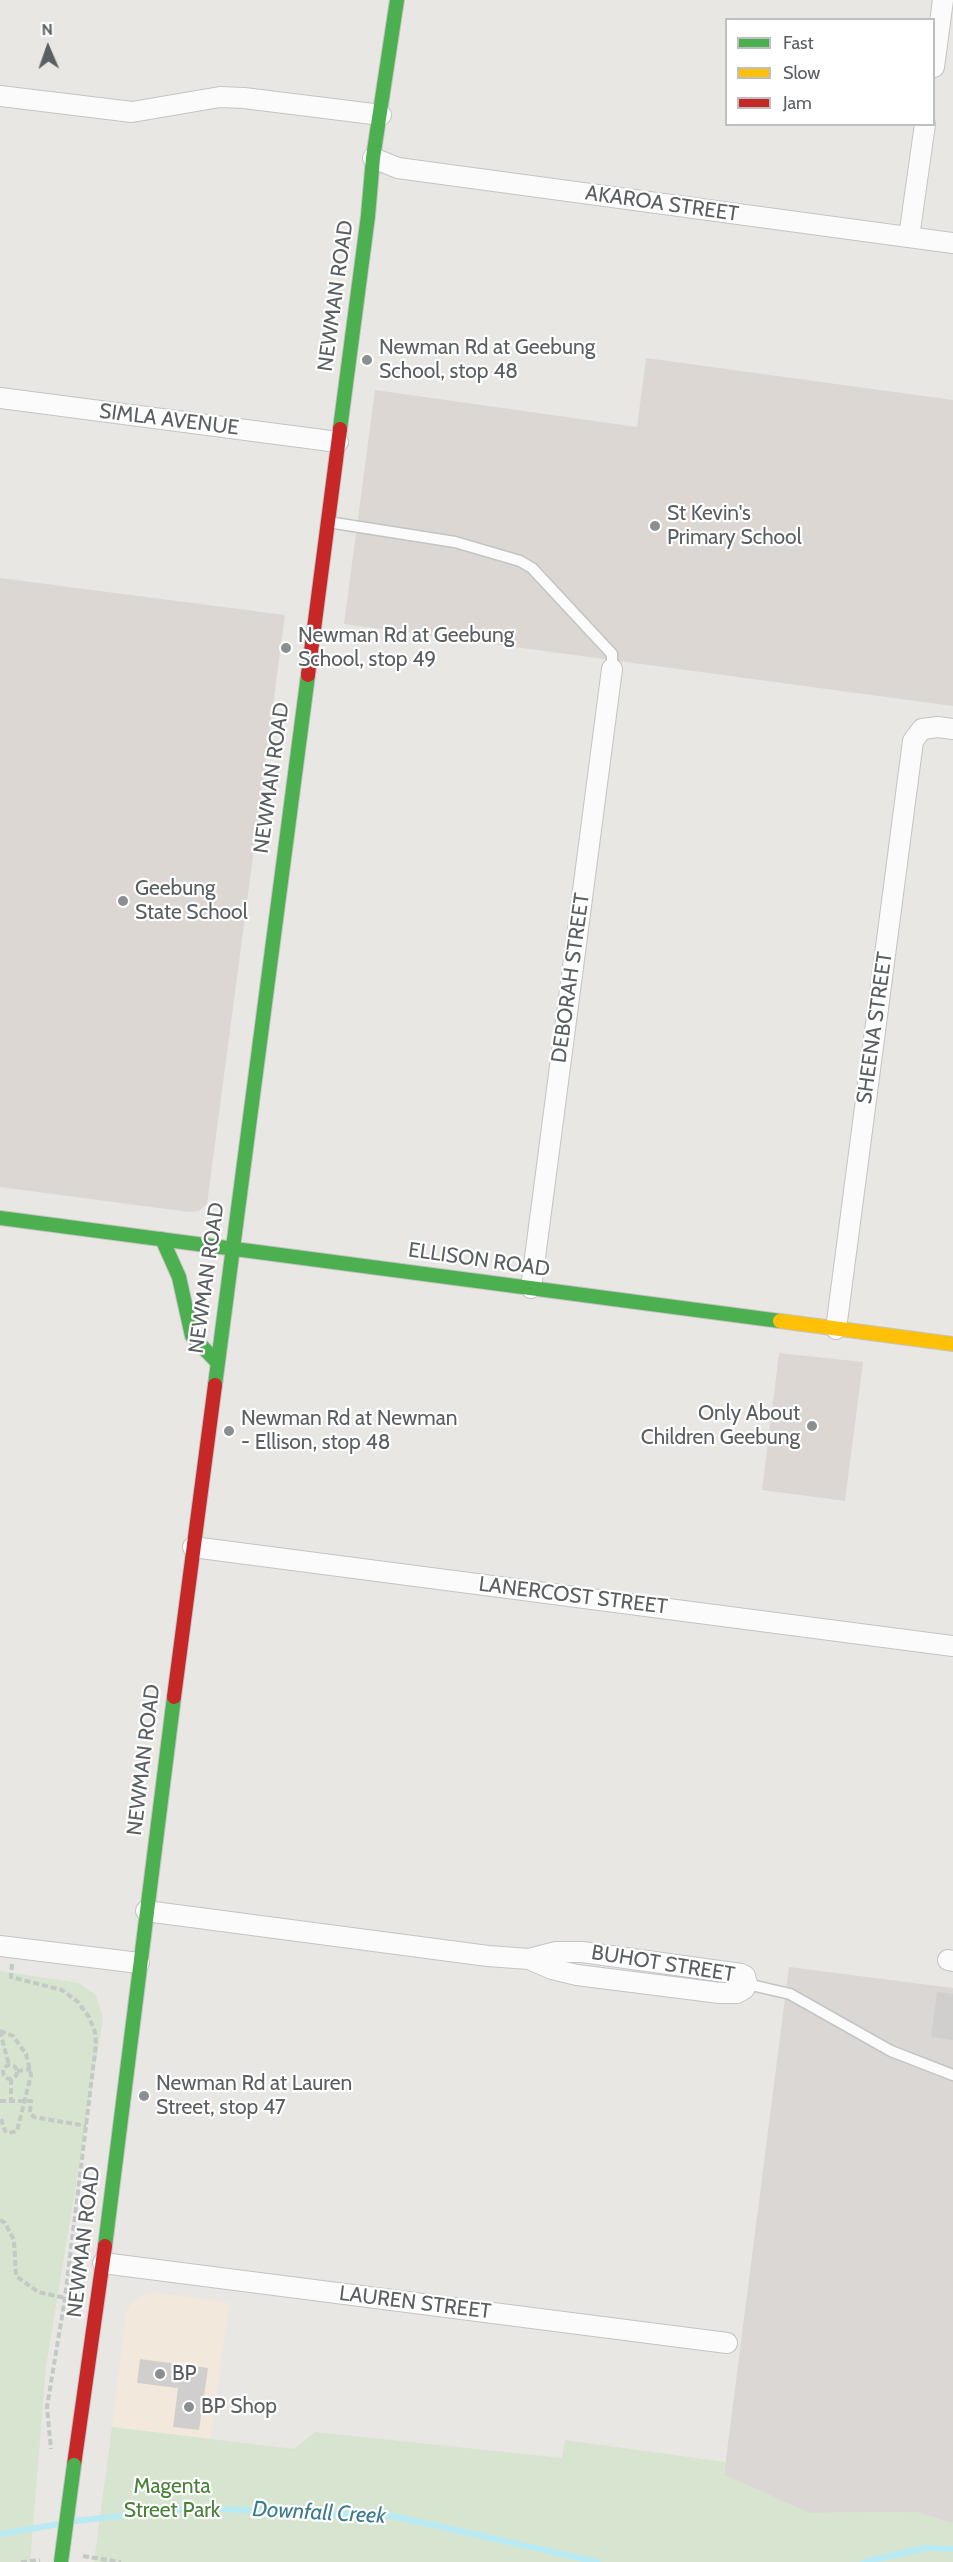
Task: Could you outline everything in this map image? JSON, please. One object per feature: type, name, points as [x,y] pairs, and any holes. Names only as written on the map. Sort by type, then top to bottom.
[{"type":"main road","name":"NEWMAN ROAD","points":[[62,2562],[103,2263],[139,1963],[368,216],[373,158],[397,0]]},
{"type":"main road","name":"ELLISON ROAD","points":[[0,1218],[953,1344]]},
{"type":"main road","points":[[162,1239],[179,1277],[192,1336],[217,1362]]},
{"type":"street","points":[[935,54],[943,0]]},
{"type":"street","points":[[0,96],[132,112],[220,98],[244,98],[381,115]]},
{"type":"street","points":[[909,237],[925,126]]},
{"type":"street","name":"AKAROA STREET","points":[[373,158],[398,168],[953,243]]},
{"type":"street","name":"SIMLA AVENUE","points":[[0,398],[338,442]]},
{"type":"street","name":"DEBORAH STREET","points":[[531,1288],[612,669]]},
{"type":"street","name":"SHEENA STREET","points":[[836,1329],[913,741],[921,729],[938,727],[953,729]]},
{"type":"street","name":"LANERCOST STREET","points":[[193,1547],[953,1646]]},
{"type":"street","name":"BUHOT STREET","points":[[146,1911],[488,1956],[529,1959],[556,1952],[582,1952],[734,1972],[745,1976],[747,1984]]},
{"type":"street","points":[[0,1946],[139,1963]]},
{"type":"street","name":"LAUREN STREET","points":[[103,2263],[727,2343]]},
{"type":"lane","points":[[327,522],[455,542],[520,561],[532,568],[612,654],[612,669]]},
{"type":"lane","points":[[747,1984],[790,1994],[891,2050],[953,2075]]},
{"type":"path","points":[[12,1966],[11,1977],[62,1990],[78,2002],[89,2018],[95,2032],[96,2044],[65,2298],[47,2407],[51,2451]]},
{"type":"path","points":[[0,2031],[9,2065]]},
{"type":"path","points":[[0,2031],[13,2036],[26,2054],[31,2069],[30,2083],[17,2131],[14,2133],[5,2131],[0,2116]]},
{"type":"path","points":[[9,2065],[15,2067],[17,2071]]},
{"type":"path","points":[[9,2065],[4,2069],[3,2074],[11,2079]]},
{"type":"path","points":[[17,2071],[31,2069]]},
{"type":"path","points":[[11,2079],[17,2071]]},
{"type":"path","points":[[11,2079],[11,2100]]},
{"type":"path","points":[[0,2101],[24,2099],[31,2101],[30,2112],[34,2117],[86,2126]]},
{"type":"path","points":[[0,2220],[5,2223],[14,2240],[16,2276],[38,2292],[65,2298]]},
{"type":"shaded area","name":"St Kevin's Primary School","points":[[646,358],[953,400],[953,706],[344,624],[375,390],[637,427]]},
{"type":"shaded area","name":"Geebung State School","points":[[0,578],[285,615],[207,1204],[199,1211],[189,1212],[0,1187]]},
{"type":"shaded area","name":"Only About Children Geebung","points":[[779,1353],[863,1362],[845,1501],[762,1490]]},
{"type":"shaded area","points":[[789,1967],[953,1988],[953,2523],[915,2512],[809,2513],[724,2475]]},
{"type":"shaded area","points":[[153,2292],[229,2303],[210,2440],[112,2427],[126,2314],[131,2303]]},
{"type":"green space","points":[[0,1971],[79,1983],[96,1995],[103,2019],[46,2367],[30,2562],[0,2562]]},
{"type":"green space","name":"Magenta Street Park","points":[[112,2427],[294,2449],[315,2432],[562,2458],[565,2440],[725,2462],[724,2475],[809,2513],[915,2512],[953,2523],[953,2562],[94,2562]]},
{"type":"building","points":[[937,1992],[953,1994],[953,2040],[931,2037]]},
{"type":"building","name":"BP Shop","points":[[140,2359],[208,2368],[199,2430],[173,2427],[178,2388],[137,2383]]},
{"type":"waterway","name":"Downfall Creek","points":[[75,2521],[192,2508],[393,2516],[598,2562]]},
{"type":"waterway","name":"Downfall Creek","points":[[0,2534],[59,2524]]},
{"type":"waterway","name":"Downfall Creek","points":[[864,2562],[926,2548],[953,2549]]},
{"type":"traffic: fast","points":[[340,429],[368,216],[373,158],[397,0]]},
{"type":"traffic: fast","points":[[215,1385],[308,675]]},
{"type":"traffic: fast","points":[[0,1218],[780,1321]]},
{"type":"traffic: fast","points":[[162,1239],[179,1277],[192,1336],[217,1362]]},
{"type":"traffic: fast","points":[[105,2246],[174,1697]]},
{"type":"traffic: fast","points":[[61,2562],[74,2465]]},
{"type":"traffic: slow","points":[[780,1321],[953,1344]]},
{"type":"traffic: jam","points":[[308,675],[340,429]]},
{"type":"traffic: jam","points":[[174,1697],[215,1385]]},
{"type":"traffic: jam","points":[[74,2465],[105,2246]]},
{"type":"place","name":"Newman Rd at Geebung School, stop 48","points":[[367,360]]},
{"type":"place","name":"St Kevin's Primary School","points":[[655,526]]},
{"type":"place","name":"Newman Rd at Geebung School, stop 49","points":[[286,648]]},
{"type":"place","name":"Geebung State School","points":[[123,901]]},
{"type":"place","name":"Only About Children Geebung","points":[[812,1426]]},
{"type":"place","name":"Newman Rd at Newman - Ellison, stop 48","points":[[229,1431]]},
{"type":"place","name":"Newman Rd at Lauren Street, stop 47","points":[[144,2096]]},
{"type":"place","name":"BP","points":[[160,2374]]},
{"type":"place","name":"BP Shop","points":[[189,2407]]}]
